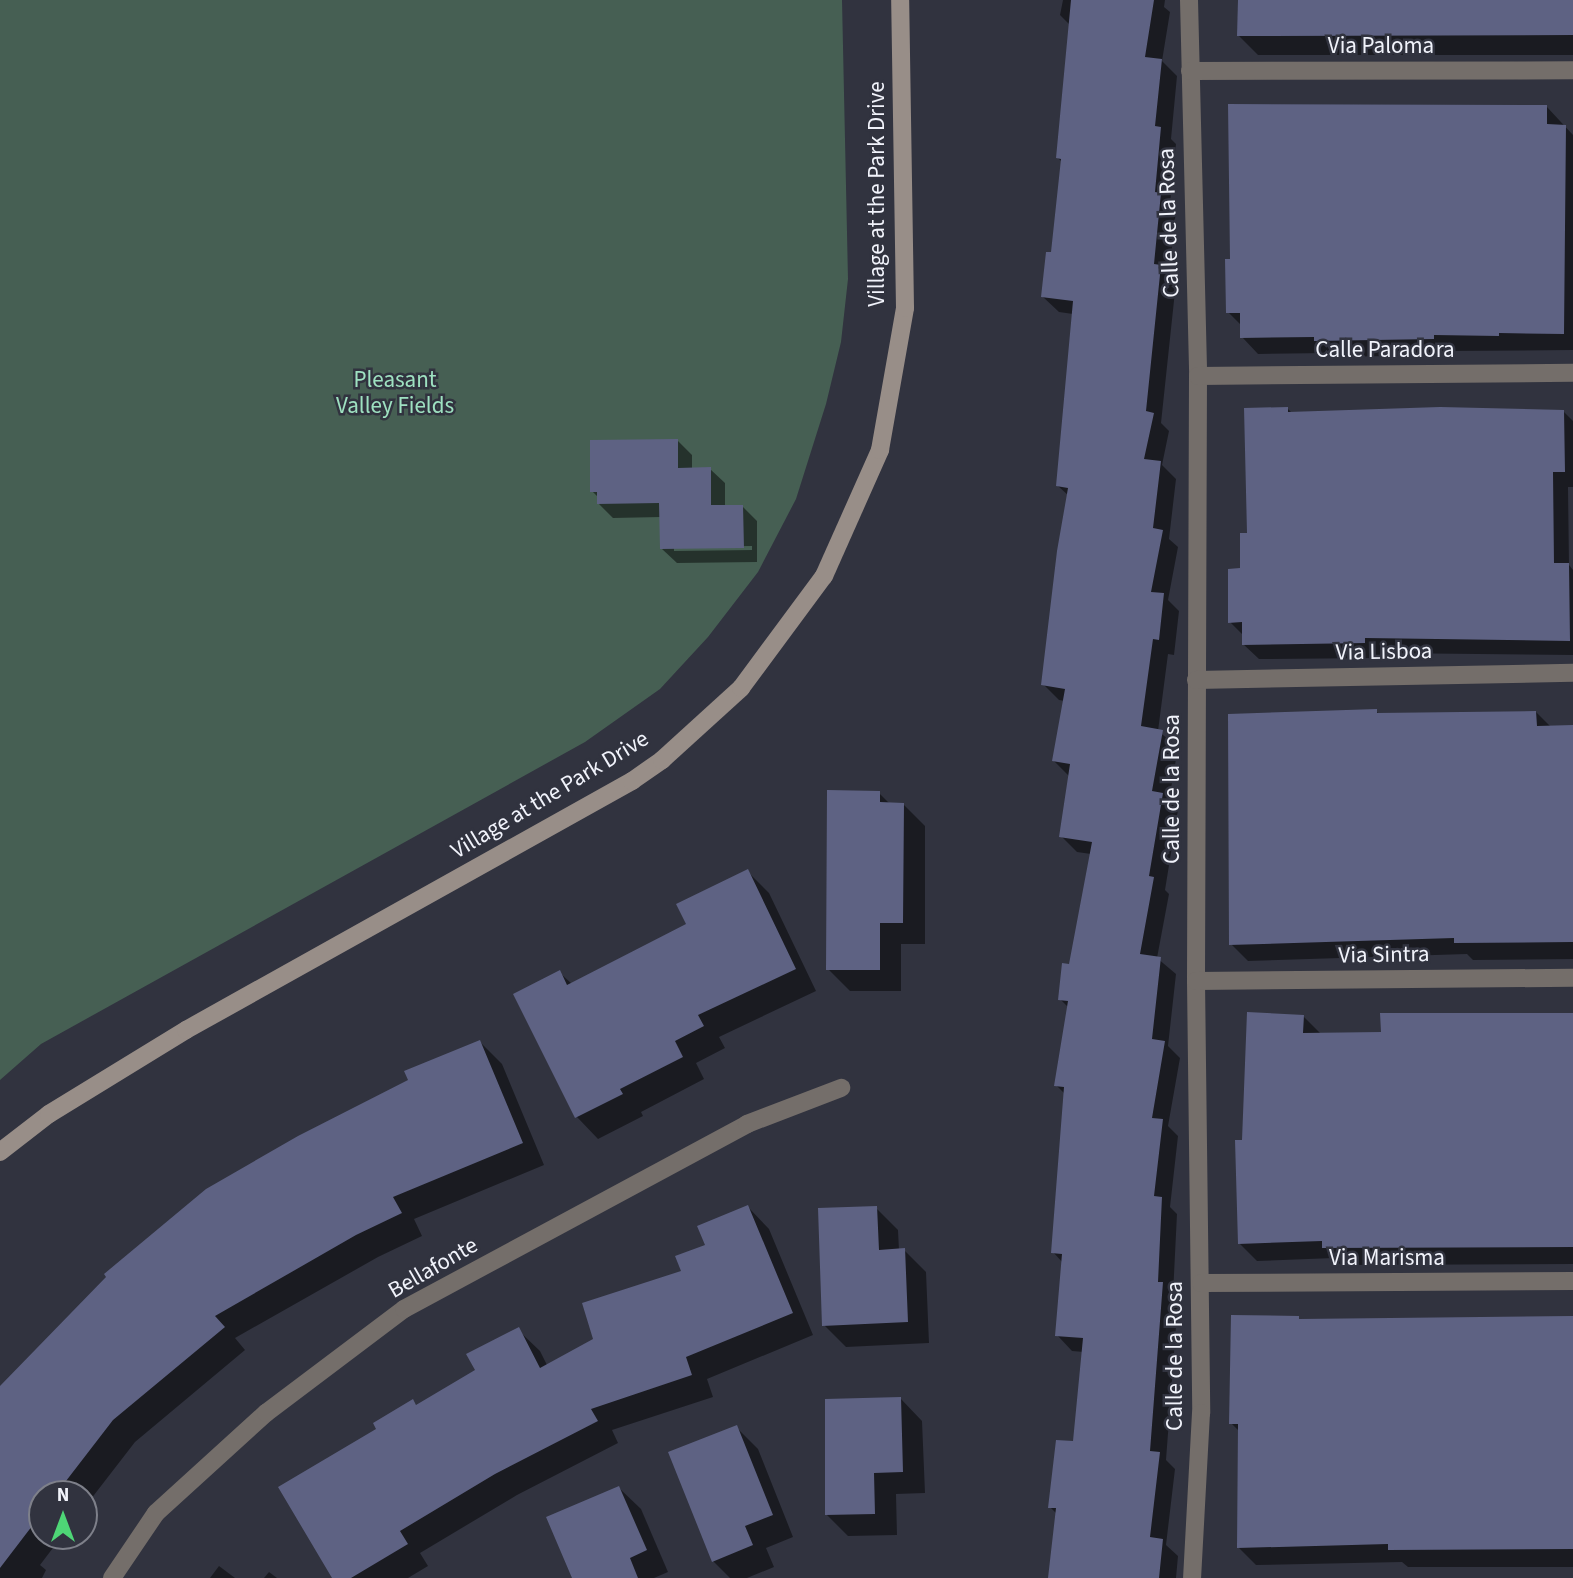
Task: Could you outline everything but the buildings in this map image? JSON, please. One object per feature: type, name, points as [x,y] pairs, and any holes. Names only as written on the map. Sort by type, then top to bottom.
[{"type":"street","name":"Village at the Park Drive","points":[[0,1152],[49,1114],[186,1030],[632,781],[662,760],[741,688],[824,576],[880,450],[905,308],[900,0]]},
{"type":"street","name":"Calle de la Rosa","points":[[1189,0],[1198,376],[1196,981],[1201,1283],[1201,1413],[1192,1578]]},
{"type":"street","name":"Via Paloma","points":[[1190,71],[1573,70]]},
{"type":"street","name":"Calle Paradora","points":[[1198,376],[1573,373]]},
{"type":"street","name":"Via Lisboa","points":[[1196,680],[1573,673]]},
{"type":"street","name":"Via Sintra","points":[[1196,981],[1573,978]]},
{"type":"street","name":"Bellafonte","points":[[112,1578],[156,1513],[266,1413],[404,1309],[747,1124],[841,1088]]},
{"type":"street","name":"Via Marisma","points":[[1201,1283],[1573,1281]]},
{"type":"green space","name":"Pleasant Valley Fields","points":[[0,0],[842,0],[848,279],[841,342],[826,404],[796,499],[758,572],[708,637],[660,689],[585,742],[41,1044],[0,1080]]}]
